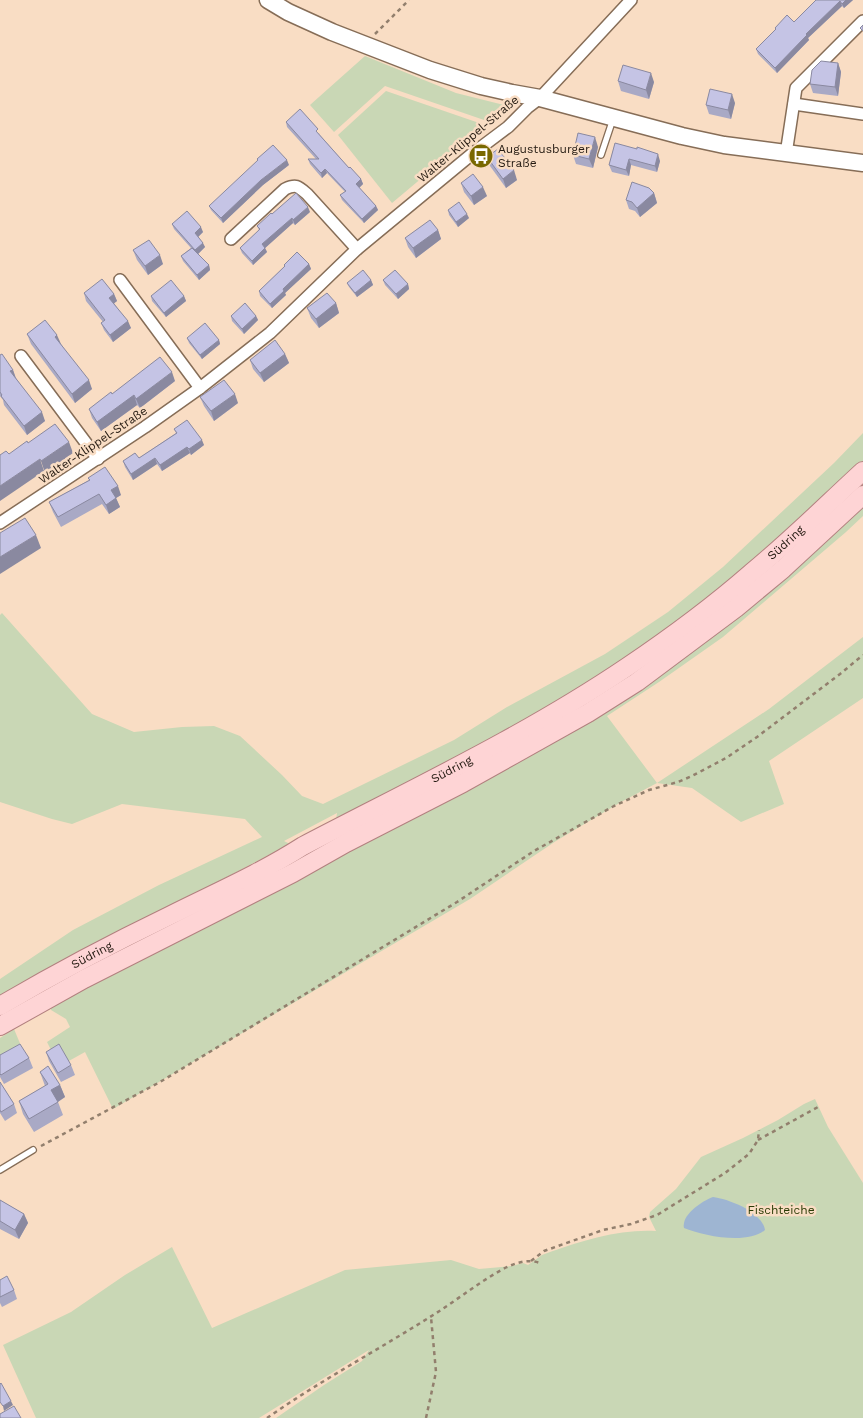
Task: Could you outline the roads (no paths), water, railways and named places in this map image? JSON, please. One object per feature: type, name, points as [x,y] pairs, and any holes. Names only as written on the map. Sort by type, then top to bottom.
[{"type":"main road","points":[[268,0],[306,20],[365,45],[430,70],[481,86],[540,98],[724,146],[863,163]]},
{"type":"main road","name":"Südring","points":[[0,1026],[84,979],[293,873],[319,858],[342,835],[570,703],[627,667],[706,610],[752,573],[863,471]]},
{"type":"main road","name":"Südring","points":[[0,1006],[139,930],[278,862],[302,846],[342,835],[463,783],[588,713],[637,682],[736,608],[783,569],[863,495]]},
{"type":"street","name":"Walter-Klippel-Straße","points":[[0,523],[145,427],[200,388],[270,333],[357,249],[472,154],[508,127],[540,98],[631,0]]},
{"type":"street","points":[[786,154],[796,88],[863,21]]},
{"type":"street","points":[[794,104],[863,114]]},
{"type":"street","points":[[231,239],[285,189],[292,186],[299,187],[307,194],[357,249]]},
{"type":"street","points":[[120,280],[200,388]]},
{"type":"street","points":[[21,356],[98,459]]},
{"type":"lane","points":[[601,155],[614,117]]},
{"type":"lane","points":[[0,1170],[33,1150]]},
{"type":"water","points":[[713,1197],[727,1200],[751,1212],[763,1223],[765,1230],[757,1235],[748,1237],[725,1238],[702,1234],[684,1228],[686,1218],[693,1209]]},
{"type":"place","name":"Augustusburger Straße","points":[[481,156]]},
{"type":"park label","name":"Fischteiche","points":[[781,1210]]}]
